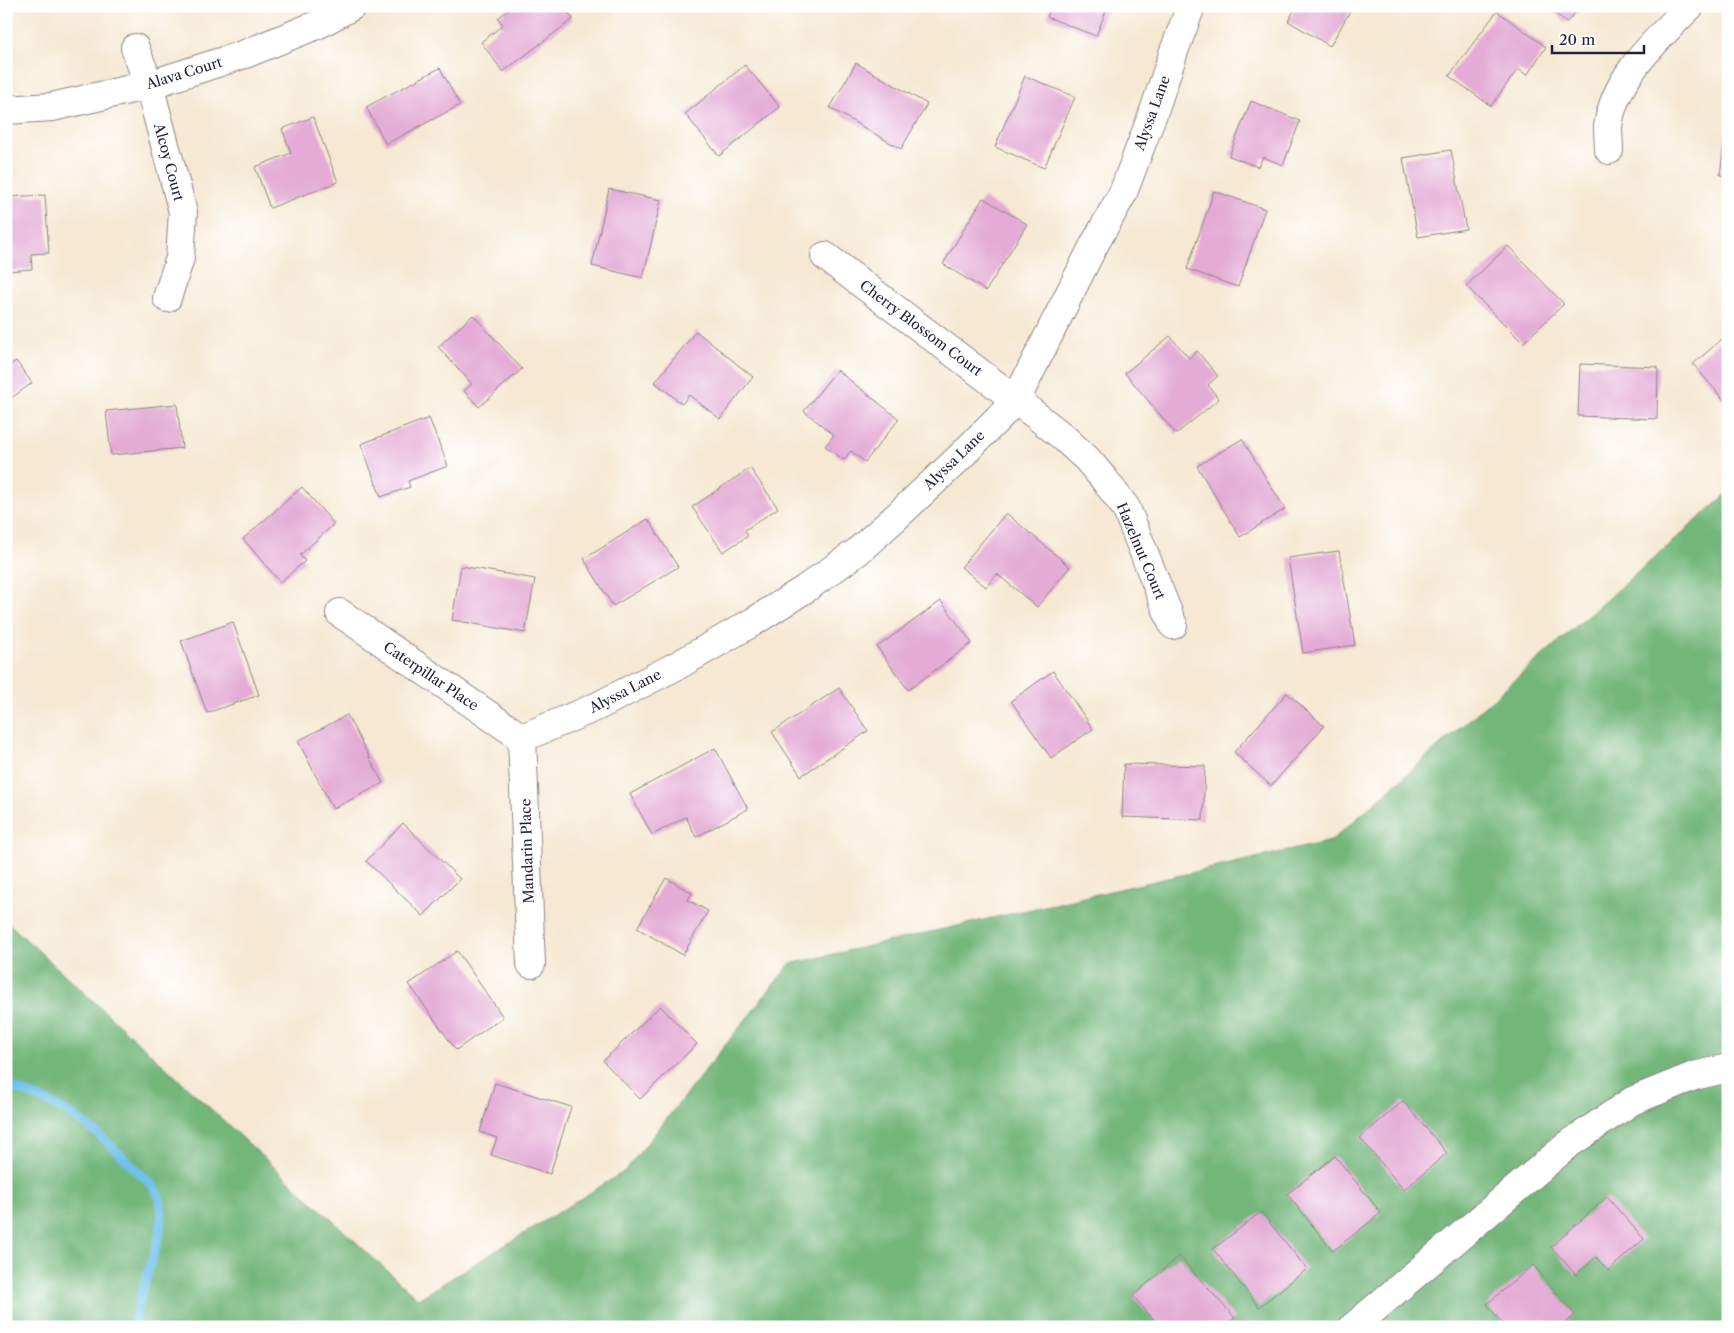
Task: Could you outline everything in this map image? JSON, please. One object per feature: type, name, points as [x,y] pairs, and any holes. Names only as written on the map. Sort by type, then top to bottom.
[{"type":"street","name":"Alava Court","points":[[6,110],[52,107],[148,85],[245,54],[319,24],[352,6]]},
{"type":"street","name":"Alyssa Lane","points":[[522,738],[596,707],[680,664],[753,622],[805,589],[857,552],[958,459],[1016,400],[1093,247],[1123,193],[1191,6]]},
{"type":"street","points":[[1609,150],[1608,128],[1614,104],[1623,82],[1658,39],[1690,6]]},
{"type":"street","name":"Alcoy Court","points":[[135,48],[148,85],[183,212],[180,258],[167,298]]},
{"type":"street","name":"Cherry Blossom Court","points":[[825,256],[1016,400]]},
{"type":"street","name":"Hazelnut Court","points":[[1016,400],[1062,436],[1087,459],[1126,508],[1173,625]]},
{"type":"street","name":"Caterpillar Place","points":[[340,613],[522,738]]},
{"type":"street","name":"Mandarin Place","points":[[522,738],[531,964]]},
{"type":"street","points":[[1353,1327],[1569,1144],[1632,1101],[1694,1076],[1728,1068]]},
{"type":"green space","points":[[1728,493],[1728,1327],[6,1327],[6,921],[418,1299],[625,1171],[790,964],[1331,841]]},
{"type":"building","points":[[513,6],[564,6],[573,19],[503,72],[481,42],[503,25],[498,18]]},
{"type":"building","points":[[1051,6],[1108,6],[1096,36],[1047,17]]},
{"type":"building","points":[[1297,6],[1353,6],[1330,46],[1288,21]]},
{"type":"building","points":[[1548,6],[1582,6],[1566,23]]},
{"type":"building","points":[[1497,11],[1546,47],[1527,75],[1518,69],[1491,106],[1449,76]]},
{"type":"building","points":[[856,63],[927,104],[901,149],[830,108]]},
{"type":"building","points":[[745,65],[780,107],[719,156],[685,114]]},
{"type":"building","points":[[440,68],[460,105],[386,144],[366,107]]},
{"type":"building","points":[[1025,76],[1075,97],[1044,168],[995,147]]},
{"type":"building","points":[[1251,101],[1300,121],[1283,165],[1263,157],[1258,167],[1229,156]]},
{"type":"building","points":[[313,117],[338,182],[270,208],[255,167],[291,153],[282,129]]},
{"type":"building","points":[[1728,123],[1728,176],[1720,175]]},
{"type":"building","points":[[1451,150],[1466,229],[1418,237],[1403,158]]},
{"type":"building","points":[[609,189],[661,200],[643,278],[592,266]]},
{"type":"building","points":[[1214,191],[1265,209],[1238,287],[1187,269]]},
{"type":"building","points":[[45,195],[49,253],[31,254],[32,269],[9,271],[8,255],[6,255],[6,197]]},
{"type":"building","points":[[983,198],[1027,224],[986,291],[943,264]]},
{"type":"building","points":[[1508,246],[1564,304],[1523,343],[1466,286]]},
{"type":"building","points":[[473,315],[522,369],[479,407],[464,391],[472,384],[438,347]]},
{"type":"building","points":[[696,331],[753,377],[720,419],[689,395],[682,404],[655,382]]},
{"type":"building","points":[[1728,334],[1728,405],[1693,364]]},
{"type":"building","points":[[1170,336],[1189,358],[1197,351],[1218,376],[1208,385],[1219,399],[1176,434],[1125,373]]},
{"type":"building","points":[[16,361],[32,383],[6,402],[6,368]]},
{"type":"building","points":[[1580,364],[1658,367],[1657,419],[1578,416]]},
{"type":"building","points":[[837,370],[899,419],[865,462],[851,451],[844,460],[825,446],[834,435],[804,411]]},
{"type":"building","points":[[177,404],[182,448],[111,455],[106,411]]},
{"type":"building","points":[[429,418],[448,466],[408,481],[410,487],[381,497],[361,444]]},
{"type":"building","points":[[1242,439],[1285,509],[1240,537],[1197,466]]},
{"type":"building","points":[[750,468],[778,508],[745,530],[748,536],[723,552],[692,507]]},
{"type":"building","points":[[302,487],[334,524],[300,555],[305,561],[280,582],[243,539]]},
{"type":"building","points":[[1006,513],[1070,567],[1037,607],[997,574],[986,587],[961,567]]},
{"type":"building","points":[[648,519],[678,567],[613,606],[584,559]]},
{"type":"building","points":[[1339,551],[1355,645],[1303,653],[1288,558]]},
{"type":"building","points":[[461,566],[535,579],[525,633],[452,620]]},
{"type":"building","points":[[941,601],[972,643],[908,690],[877,647]]},
{"type":"building","points":[[233,622],[259,695],[207,713],[181,641]]},
{"type":"building","points":[[1053,671],[1093,729],[1051,758],[1011,701]]},
{"type":"building","points":[[839,688],[868,731],[801,776],[772,732]]},
{"type":"building","points":[[1287,693],[1324,726],[1271,786],[1234,752]]},
{"type":"building","points":[[347,715],[383,783],[333,809],[298,741]]},
{"type":"building","points":[[715,748],[748,809],[696,837],[686,817],[652,835],[630,794]]},
{"type":"building","points":[[1124,764],[1205,766],[1203,820],[1122,817]]},
{"type":"building","points":[[403,823],[460,879],[423,916],[366,861]]},
{"type":"building","points":[[666,878],[692,893],[688,900],[708,911],[683,955],[637,928]]},
{"type":"building","points":[[457,951],[503,1017],[456,1050],[409,984]]},
{"type":"building","points":[[660,1006],[697,1044],[640,1099],[603,1061]]},
{"type":"building","points":[[495,1083],[571,1107],[550,1174],[491,1155],[497,1138],[480,1132]]},
{"type":"building","points":[[1403,1101],[1447,1153],[1404,1190],[1360,1138]]},
{"type":"building","points":[[1335,1156],[1381,1213],[1333,1251],[1287,1194]]},
{"type":"building","points":[[1607,1197],[1644,1239],[1608,1271],[1596,1257],[1576,1275],[1551,1247]]},
{"type":"building","points":[[1261,1212],[1307,1269],[1259,1307],[1213,1249]]},
{"type":"building","points":[[1179,1256],[1235,1318],[1225,1327],[1160,1327],[1133,1296]]},
{"type":"building","points":[[1533,1265],[1575,1315],[1560,1327],[1505,1327],[1487,1304]]},
{"type":"waterway","points":[[6,1086],[45,1100],[94,1131],[156,1191],[160,1200],[162,1215],[160,1233],[133,1327]]}]
